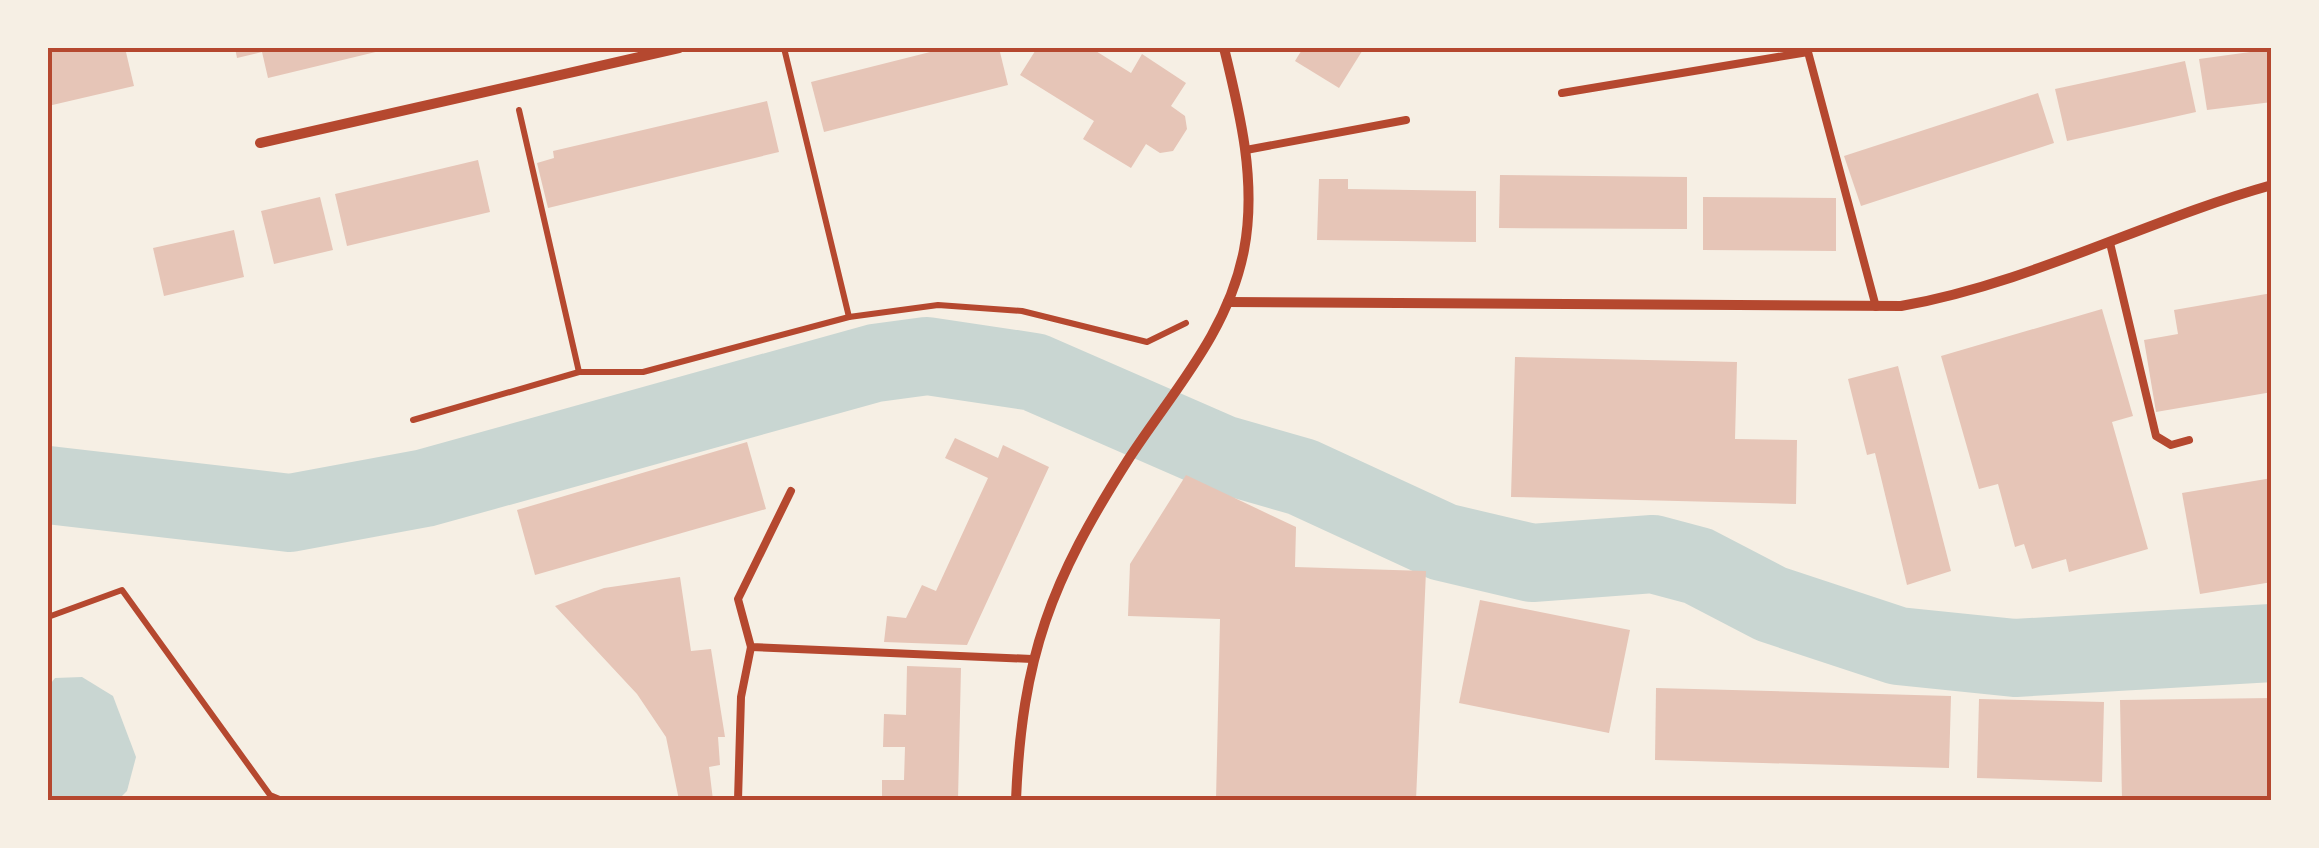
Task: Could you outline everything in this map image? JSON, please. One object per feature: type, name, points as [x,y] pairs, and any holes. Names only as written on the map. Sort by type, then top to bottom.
[{"type":"street","points":[[260,144],[679,48]]},
{"type":"street","points":[[1016,800],[1018,747],[1032,658],[1063,569],[1128,460],[1204,353],[1228,302],[1244,249],[1246,150],[1224,48]]},
{"type":"street","points":[[1228,302],[1876,307],[1962,294],[2110,243],[2181,212],[2272,185]]},
{"type":"lane","points":[[1562,93],[1807,50],[1876,307]]},
{"type":"lane","points":[[1246,150],[1406,120]]},
{"type":"lane","points":[[2110,243],[2156,436],[2172,445],[2188,440]]},
{"type":"lane","points":[[738,800],[741,697],[750,647],[738,599],[792,491]]},
{"type":"lane","points":[[750,647],[1032,658]]},
{"type":"path","points":[[784,48],[850,317]]},
{"type":"path","points":[[513,84],[579,372]]},
{"type":"path","points":[[413,420],[579,372],[643,372],[850,317],[938,305],[1022,311],[1148,342],[1228,302]]},
{"type":"path","points":[[48,617],[122,590],[270,795],[282,800]]},
{"type":"shaded area","points":[[82,677],[113,696],[136,757],[127,791],[118,800],[48,800],[48,687],[55,678]]},
{"type":"building","points":[[48,48],[125,48],[134,86],[48,106]]},
{"type":"building","points":[[235,48],[388,49],[268,78],[262,52],[237,58]]},
{"type":"building","points":[[946,48],[999,48],[1008,85],[824,132],[811,82]]},
{"type":"building","points":[[1037,48],[1091,48],[1131,73],[1142,54],[1186,83],[1171,106],[1185,116],[1187,129],[1173,151],[1160,153],[1146,144],[1131,168],[1083,139],[1094,121],[1020,75]]},
{"type":"building","points":[[1303,48],[1364,48],[1339,88],[1295,61]]},
{"type":"building","points":[[2272,49],[2272,102],[2207,110],[2199,59]]},
{"type":"building","points":[[2185,61],[2196,112],[2067,141],[2055,89]]},
{"type":"building","points":[[2038,93],[2054,143],[1861,206],[1844,156]]},
{"type":"building","points":[[767,101],[779,152],[548,208],[537,163],[554,158],[553,151]]},
{"type":"building","points":[[478,160],[490,212],[347,246],[335,194]]},
{"type":"building","points":[[1500,175],[1687,177],[1687,229],[1499,228]]},
{"type":"building","points":[[1319,179],[1348,179],[1348,189],[1476,191],[1476,242],[1317,240]]},
{"type":"building","points":[[320,197],[333,250],[274,264],[261,211]]},
{"type":"building","points":[[1703,197],[1836,198],[1836,251],[1703,250]]},
{"type":"building","points":[[234,230],[244,277],[164,296],[153,248]]},
{"type":"building","points":[[2272,293],[2272,392],[2156,412],[2144,340],[2178,334],[2174,310]]},
{"type":"building","points":[[2102,309],[2133,416],[2112,422],[2148,549],[2069,572],[2066,559],[2032,569],[2024,544],[2015,547],[1998,484],[1979,489],[1941,356]]},
{"type":"building","points":[[1515,357],[1737,362],[1735,439],[1797,440],[1796,504],[1511,497]]},
{"type":"building","points":[[1898,366],[1951,571],[1907,585],[1875,453],[1867,455],[1848,379]]},
{"type":"building","points":[[955,438],[998,458],[1003,445],[1049,467],[967,645],[884,642],[887,616],[906,618],[922,585],[936,591],[988,478],[945,458]]},
{"type":"building","points":[[747,442],[766,509],[535,575],[517,510]]},
{"type":"building","points":[[1186,475],[1296,527],[1295,567],[1426,571],[1416,800],[1216,800],[1220,619],[1128,616],[1130,564]]},
{"type":"building","points":[[2272,478],[2272,582],[2200,594],[2182,493]]},
{"type":"building","points":[[680,577],[691,651],[711,649],[725,737],[718,737],[720,765],[709,767],[713,800],[679,800],[666,737],[637,694],[555,606],[604,588]]},
{"type":"building","points":[[1480,600],[1630,630],[1609,733],[1459,703]]},
{"type":"building","points":[[907,666],[961,668],[958,800],[882,800],[882,780],[904,780],[905,747],[883,747],[884,714],[906,715]]},
{"type":"building","points":[[1656,688],[1951,696],[1949,768],[1655,760]]},
{"type":"building","points":[[2272,698],[2272,800],[2122,800],[2120,700]]},
{"type":"building","points":[[1979,699],[2104,702],[2102,782],[1977,778]]},
{"type":"waterway","points":[[48,485],[290,513],[425,488],[875,363],[927,356],[1034,372],[1222,454],[1302,477],[1443,542],[1532,563],[1653,554],[1698,566],[1771,604],[1898,646],[2015,658],[2272,643]]}]
